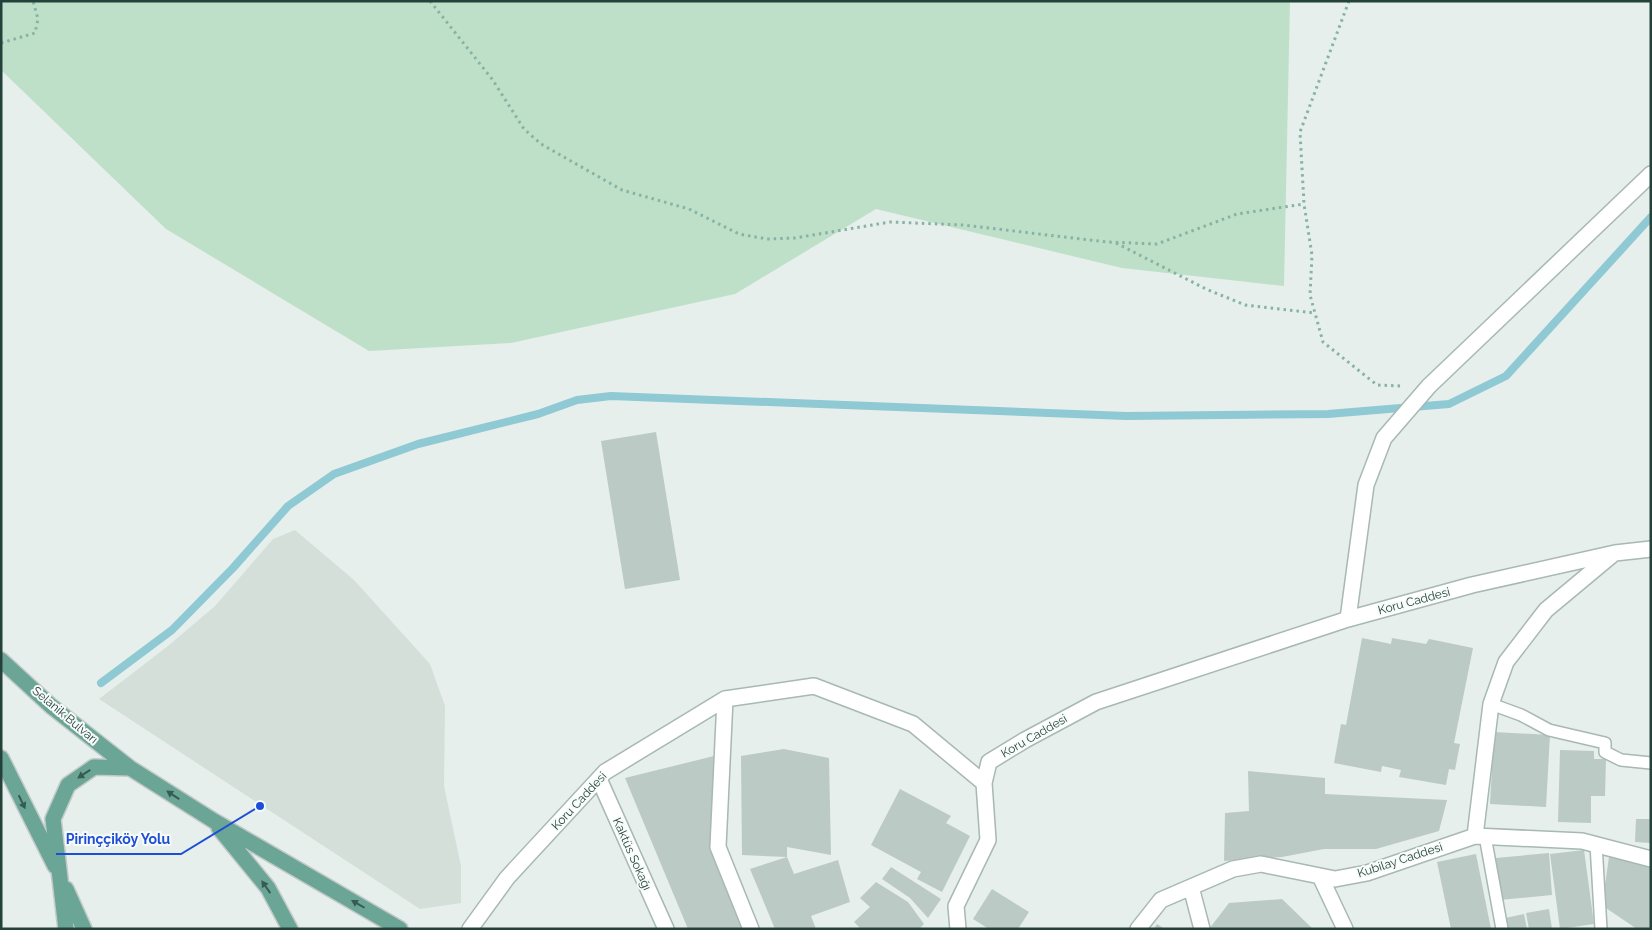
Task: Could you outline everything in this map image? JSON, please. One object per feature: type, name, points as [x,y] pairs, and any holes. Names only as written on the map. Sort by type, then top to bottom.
[{"type":"main road","name":"Selanik Bulvarı","points":[[1,660],[51,706],[130,768],[214,822],[400,929]]},
{"type":"main road","points":[[1,758],[60,876],[84,929]]},
{"type":"main road","points":[[66,929],[54,819],[68,785],[94,768],[130,768]]},
{"type":"main road","points":[[214,822],[268,888],[290,929]]},
{"type":"street","points":[[1348,619],[1366,485],[1384,438],[1429,386],[1651,174]]},
{"type":"street","name":"Koru Caddesi","points":[[470,929],[507,878],[605,772],[725,700],[814,686],[913,724],[984,783],[989,762],[1025,740],[1096,702],[1348,619],[1472,585],[1615,553],[1651,549]]},
{"type":"street","points":[[1480,836],[1491,704],[1506,662],[1546,610],[1615,553]]},
{"type":"street","points":[[725,700],[718,847],[751,929]]},
{"type":"street","name":"Kaktüs Sokağı","points":[[599,779],[666,929]]},
{"type":"street","points":[[958,929],[956,906],[988,840],[984,783]]},
{"type":"street","name":"Kubilay Caddesi","points":[[1138,929],[1161,900],[1233,869],[1261,864],[1335,879],[1367,873],[1480,836],[1582,841],[1651,859]]},
{"type":"street","points":[[1320,876],[1345,929]]},
{"type":"street","points":[[1191,887],[1202,929]]},
{"type":"lane","points":[[1491,704],[1521,715],[1549,730],[1605,743],[1605,752],[1621,760],[1651,763]]},
{"type":"lane","points":[[1480,836],[1502,929]]},
{"type":"lane","points":[[1596,844],[1601,929]]},
{"type":"path","points":[[1,43],[35,33],[38,18],[33,1]]},
{"type":"path","points":[[430,1],[492,78],[524,129],[541,144],[622,190],[689,208],[740,234],[767,239],[794,238],[890,222],[973,226],[1115,242],[1157,244],[1237,214],[1304,204]]},
{"type":"path","points":[[1349,1],[1300,132],[1304,204],[1312,255],[1310,295],[1323,342],[1377,385],[1429,386]]},
{"type":"path","points":[[1115,242],[1206,289],[1245,306],[1315,313]]},
{"type":"shaded area","points":[[295,530],[354,580],[430,664],[445,706],[444,786],[461,866],[461,903],[420,909],[99,699],[168,646],[215,606],[273,539]]},
{"type":"green space","points":[[1,1],[1290,1],[1284,286],[1122,268],[876,209],[735,294],[511,343],[369,351],[166,229],[2,71]]},
{"type":"building","points":[[656,432],[680,580],[625,589],[601,441]]},
{"type":"building","points":[[1362,638],[1391,644],[1392,638],[1426,644],[1429,639],[1473,648],[1454,743],[1460,744],[1455,770],[1449,769],[1446,785],[1399,777],[1401,770],[1382,766],[1381,772],[1334,763],[1341,724],[1346,725]]},
{"type":"building","points":[[1494,732],[1550,735],[1546,807],[1490,804]]},
{"type":"building","points":[[784,749],[829,758],[831,855],[787,847],[787,857],[742,855],[741,756]]},
{"type":"building","points":[[1560,750],[1594,751],[1594,759],[1606,759],[1605,796],[1591,796],[1591,823],[1558,822]]},
{"type":"building","points":[[714,756],[714,849],[729,895],[746,929],[688,929],[625,778]]},
{"type":"building","points":[[1248,771],[1325,778],[1325,794],[1447,800],[1439,831],[1376,849],[1324,849],[1282,857],[1224,861],[1225,813],[1249,811]]},
{"type":"building","points":[[900,789],[951,816],[946,823],[970,836],[942,892],[917,879],[921,872],[871,845]]},
{"type":"building","points":[[1636,819],[1651,819],[1651,843],[1635,842]]},
{"type":"building","points":[[1584,850],[1594,924],[1560,929],[1550,854]]},
{"type":"building","points":[[1549,853],[1552,895],[1499,900],[1496,858]]},
{"type":"building","points":[[1476,854],[1491,929],[1451,929],[1437,862]]},
{"type":"building","points":[[787,857],[794,874],[838,860],[850,902],[811,916],[816,929],[775,929],[750,869]]},
{"type":"building","points":[[1609,857],[1651,866],[1651,929],[1637,929],[1606,908],[1604,892]]},
{"type":"building","points":[[891,867],[941,899],[928,918],[910,898],[882,879]]},
{"type":"building","points":[[876,882],[908,902],[924,924],[919,929],[861,929],[854,922],[870,907],[860,898]]},
{"type":"building","points":[[992,889],[1029,912],[1018,929],[989,929],[973,919]]},
{"type":"building","points":[[1282,899],[1313,929],[1209,929],[1229,903]]},
{"type":"building","points":[[1549,909],[1552,929],[1529,929],[1526,913]]},
{"type":"building","points":[[1524,914],[1527,929],[1507,929],[1505,918]]},
{"type":"building","points":[[1157,924],[1165,929],[1154,929]]},
{"type":"waterway","points":[[101,683],[172,630],[233,568],[288,506],[334,474],[418,444],[538,414],[577,400],[611,396],[1126,416],[1328,414],[1449,404],[1506,376],[1651,217]]},
{"type":"place","name":"Pirinççiköy Yolu","points":[[260,806]]}]
